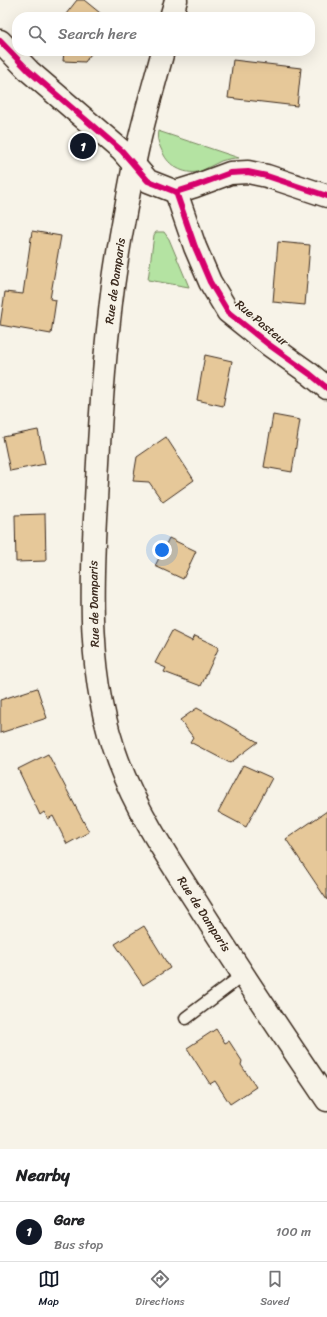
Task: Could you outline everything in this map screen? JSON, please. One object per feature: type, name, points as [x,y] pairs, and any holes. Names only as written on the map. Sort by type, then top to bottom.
[{"type":"main road","points":[[172,12],[176,0]]},
{"type":"main road","points":[[0,41],[12,53]]},
{"type":"main road","points":[[14,56],[29,71],[122,151],[134,163],[148,181],[176,192],[230,173],[248,172],[266,176],[327,196]]},
{"type":"main road","name":"Rue de Damparis","points":[[161,56],[134,163],[112,296],[98,462],[92,560],[94,652],[98,686],[117,761],[134,798],[167,857],[243,975],[327,1100]]},
{"type":"main road","name":"Rue Pasteur","points":[[176,192],[195,247],[210,282],[228,312],[327,388]]},
{"type":"lane","points":[[186,1018],[243,975]]},
{"type":"green space","points":[[158,131],[239,158],[221,161],[201,171],[185,171],[175,167],[167,159],[159,143]]},
{"type":"green space","points":[[156,232],[164,232],[169,239],[189,287],[148,280],[154,235]]},
{"type":"building","points":[[77,0],[84,0],[99,12],[68,12]]},
{"type":"building","points":[[64,56],[89,56],[85,62],[63,61]]},
{"type":"building","points":[[233,60],[301,68],[297,106],[228,98]]},
{"type":"building","points":[[32,231],[61,236],[50,299],[56,300],[51,334],[0,325],[5,292],[23,294]]},
{"type":"building","points":[[278,242],[310,245],[305,305],[273,302]]},
{"type":"building","points":[[205,355],[232,361],[223,406],[197,400]]},
{"type":"building","points":[[273,415],[300,420],[292,472],[264,467]]},
{"type":"building","points":[[38,430],[45,464],[10,471],[3,437]]},
{"type":"building","points":[[166,437],[194,480],[163,502],[149,482],[133,481],[137,457]]},
{"type":"building","points":[[45,514],[46,561],[16,562],[15,515]]},
{"type":"building","points":[[169,538],[196,551],[183,579],[155,566]]},
{"type":"building","points":[[172,631],[192,641],[195,636],[219,647],[201,686],[164,672],[166,668],[155,663]]},
{"type":"building","points":[[37,688],[47,718],[0,733],[0,700]]},
{"type":"building","points":[[197,708],[258,742],[230,763],[190,742],[193,737],[180,720]]},
{"type":"building","points":[[48,754],[89,832],[67,844],[53,816],[48,819],[44,812],[40,815],[18,769]]},
{"type":"building","points":[[243,765],[272,778],[246,827],[218,812]]},
{"type":"building","points":[[327,811],[327,900],[286,839]]},
{"type":"building","points":[[144,926],[170,968],[143,985],[115,944]]},
{"type":"building","points":[[216,1029],[225,1043],[229,1041],[242,1061],[241,1065],[256,1087],[230,1104],[215,1081],[210,1084],[187,1048]]},
{"type":"cycle path","points":[[0,41],[12,53]]},
{"type":"cycle path","points":[[14,56],[29,71],[122,151],[148,181],[176,192],[230,173],[248,172],[267,176],[327,196]]},
{"type":"cycle path","points":[[176,192],[195,247],[210,282],[228,312],[327,388]]},
{"type":"place","name":"Gare","points":[[83,146]]}]
